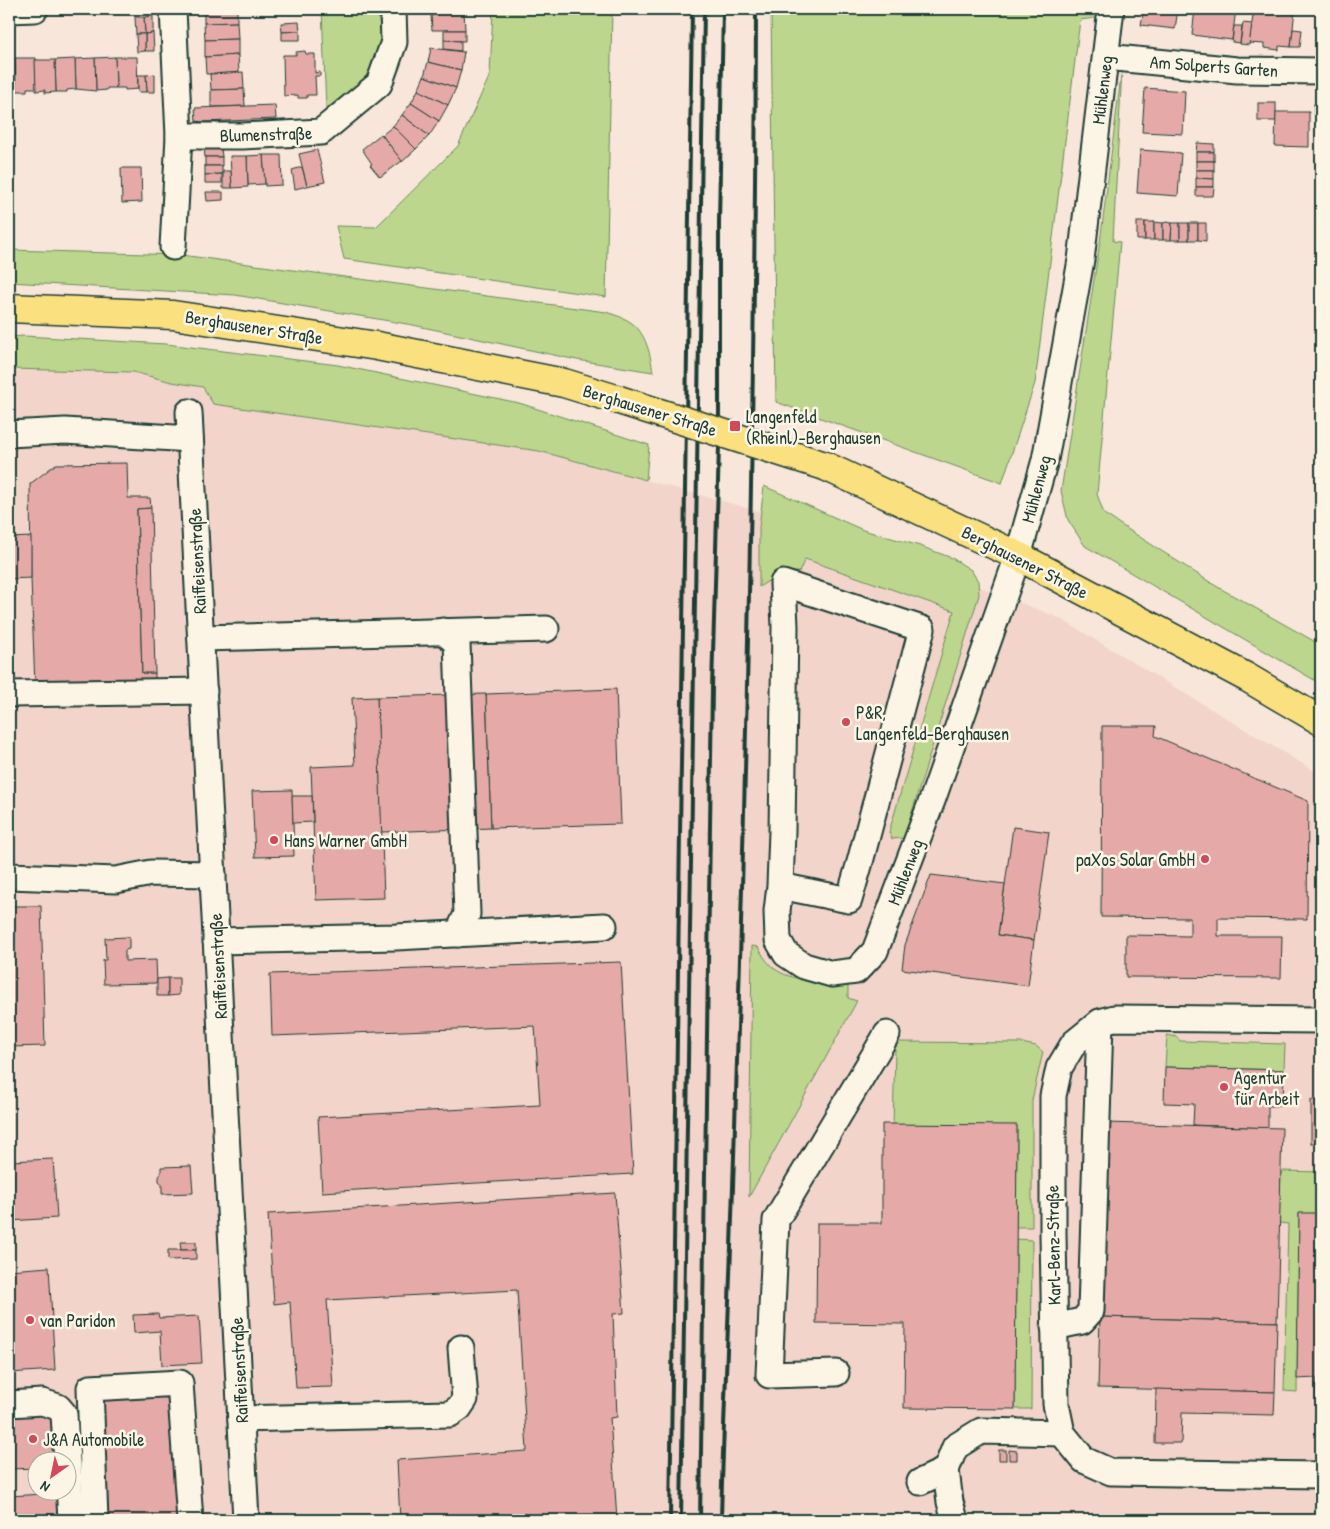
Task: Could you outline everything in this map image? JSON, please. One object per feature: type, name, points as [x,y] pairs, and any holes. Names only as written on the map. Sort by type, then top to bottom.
[{"type":"main road","name":"Berghausener Straße","points":[[9,308],[173,315],[377,346],[564,383],[619,400],[824,466],[1018,556],[1248,678],[1321,721]]},
{"type":"street","points":[[9,10],[35,9]]},
{"type":"street","points":[[173,9],[179,136],[173,246]]},
{"type":"street","name":"Blumenstraße","points":[[179,136],[242,136],[321,132],[379,84],[394,42],[393,9]]},
{"type":"street","name":"Mühlenweg","points":[[780,886],[777,911],[778,940],[786,954],[804,966],[832,974],[856,971],[875,951],[934,798],[1018,556],[1045,460],[1081,260],[1111,9]]},
{"type":"street","name":"Am Solperts Garten","points":[[1106,57],[1237,70],[1321,71]]},
{"type":"street","name":"Raiffeisenstraße","points":[[190,412],[246,1520]]},
{"type":"street","points":[[9,434],[65,431],[190,439]]},
{"type":"street","points":[[783,583],[922,629],[849,900],[780,886],[784,670],[783,583]]},
{"type":"street","points":[[201,638],[546,628]]},
{"type":"street","points":[[443,632],[457,643],[466,914],[458,934]]},
{"type":"street","points":[[9,694],[204,691]]},
{"type":"street","points":[[9,876],[116,880],[151,873],[213,874]]},
{"type":"street","points":[[216,940],[396,937],[604,926]]},
{"type":"street","name":"Karl-Benz-Straße","points":[[1321,1020],[1114,1018],[1100,1022],[1074,1042],[1059,1068],[1053,1096],[1052,1233],[1056,1404],[1062,1433],[1084,1460],[1110,1472],[1321,1475]]},
{"type":"street","points":[[1054,1327],[1082,1321],[1091,1311],[1100,1022]]},
{"type":"street","points":[[836,1373],[769,1375],[776,1220],[886,1034]]},
{"type":"street","points":[[241,1419],[450,1414],[459,1408],[465,1399],[461,1348]]},
{"type":"street","points":[[95,1520],[90,1388],[180,1383],[190,1520]]},
{"type":"street","points":[[9,1404],[42,1402],[58,1407],[64,1414],[66,1452]]},
{"type":"street","points":[[955,1520],[950,1502],[946,1470],[955,1447],[981,1431],[1062,1433]]},
{"type":"street","points":[[920,1482],[946,1470]]},
{"type":"street","points":[[70,1502],[71,1520]]},
{"type":"shaded area","points":[[9,369],[133,372],[172,382],[203,387],[213,404],[539,451],[850,536],[1059,618],[1321,775],[1321,1520],[9,1520]]},
{"type":"green space","points":[[322,9],[378,9],[381,38],[379,51],[362,83],[348,98],[326,109]]},
{"type":"green space","points":[[493,9],[612,9],[606,297],[344,259],[336,226],[376,227],[458,146],[490,75]]},
{"type":"green space","points":[[771,9],[1096,9],[1095,18],[1080,20],[1035,383],[1002,483],[776,402]]},
{"type":"green space","points":[[1122,68],[1113,241],[1120,242],[1097,494],[1104,514],[1216,586],[1321,645],[1321,684],[1085,546],[1068,520],[1061,491],[1101,235]]},
{"type":"green space","points":[[9,250],[181,255],[606,312],[632,323],[642,334],[648,349],[653,372],[577,360],[413,325],[235,295],[9,282]]},
{"type":"green space","points":[[24,336],[166,344],[338,365],[519,403],[649,445],[646,480],[539,451],[213,404],[203,387],[172,382],[133,372],[9,369],[9,337]]},
{"type":"green space","points":[[764,486],[863,530],[920,546],[952,558],[971,570],[978,581],[979,595],[904,838],[892,839],[889,832],[954,611],[805,559],[799,572],[782,572],[759,587],[759,527]]},
{"type":"green space","points":[[752,946],[758,947],[769,964],[778,971],[802,979],[848,985],[848,998],[857,1001],[749,1197]]},
{"type":"green space","points":[[1167,1035],[1177,1037],[1180,1041],[1285,1044],[1284,1070],[1165,1067]]},
{"type":"green space","points":[[892,1043],[1021,1043],[1036,1046],[1043,1052],[1032,1100],[1032,1227],[1016,1227],[1017,1126],[893,1125],[895,1050]]},
{"type":"green space","points":[[1281,1171],[1321,1172],[1321,1213],[1299,1214],[1297,1392],[1284,1391],[1288,1224],[1279,1223]]},
{"type":"green space","points":[[1016,1239],[1032,1240],[1031,1409],[1015,1409]]},
{"type":"building","points":[[204,9],[237,9],[237,22],[204,23]]},
{"type":"building","points":[[430,9],[464,9],[464,11],[431,15]]},
{"type":"building","points":[[1144,9],[1178,9],[1175,29],[1141,25]]},
{"type":"building","points":[[1195,9],[1236,9],[1232,40],[1192,35]]},
{"type":"building","points":[[1254,9],[1295,9],[1291,47],[1279,46],[1279,50],[1264,48],[1264,44],[1249,43]]},
{"type":"building","points":[[464,11],[465,30],[432,30],[431,15]]},
{"type":"building","points":[[153,16],[153,33],[145,34],[144,17]]},
{"type":"building","points":[[135,17],[144,17],[145,34],[136,34]]},
{"type":"building","points":[[237,22],[238,39],[205,40],[204,23]]},
{"type":"building","points":[[299,22],[300,31],[282,32],[281,23]]},
{"type":"building","points":[[1243,23],[1252,24],[1249,45],[1240,44]]},
{"type":"building","points":[[1234,26],[1242,26],[1240,43],[1232,42]]},
{"type":"building","points":[[1293,29],[1302,30],[1300,47],[1291,47]]},
{"type":"building","points":[[444,30],[465,30],[465,41],[444,40]]},
{"type":"building","points":[[300,31],[300,40],[282,40],[282,32]]},
{"type":"building","points":[[153,33],[154,51],[145,51],[145,34]]},
{"type":"building","points":[[136,34],[145,34],[145,51],[137,52]]},
{"type":"building","points":[[238,39],[238,55],[205,57],[205,40]]},
{"type":"building","points":[[444,40],[461,41],[461,51],[444,49]]},
{"type":"building","points":[[431,48],[464,52],[461,70],[428,62]]},
{"type":"building","points":[[305,51],[306,54],[315,54],[315,73],[320,72],[320,76],[315,76],[316,95],[307,95],[307,98],[298,98],[298,95],[284,96],[283,55],[296,55],[296,52]]},
{"type":"building","points":[[238,55],[239,73],[206,74],[205,57]]},
{"type":"building","points":[[115,57],[137,57],[138,89],[125,90],[125,88],[116,88]]},
{"type":"building","points":[[115,57],[116,88],[96,91],[95,58]]},
{"type":"building","points":[[9,58],[15,58],[16,91],[9,91]]},
{"type":"building","points":[[15,58],[36,58],[36,88],[27,88],[27,91],[16,91]]},
{"type":"building","points":[[95,58],[96,91],[76,89],[75,59]]},
{"type":"building","points":[[75,59],[76,89],[67,90],[67,92],[56,92],[55,60]]},
{"type":"building","points":[[35,60],[55,60],[56,92],[45,93],[45,90],[36,91]]},
{"type":"building","points":[[428,62],[461,70],[456,88],[424,76]]},
{"type":"building","points":[[243,72],[244,89],[211,90],[210,74]]},
{"type":"building","points":[[155,74],[155,92],[147,92],[146,75]]},
{"type":"building","points":[[138,75],[146,75],[147,92],[138,92]]},
{"type":"building","points":[[424,76],[456,88],[448,105],[418,90]]},
{"type":"building","points":[[1145,88],[1185,91],[1183,134],[1142,132]]},
{"type":"building","points":[[244,89],[245,106],[211,107],[211,90]]},
{"type":"building","points":[[418,90],[448,105],[439,121],[411,103]]},
{"type":"building","points":[[411,103],[439,121],[429,136],[402,115]]},
{"type":"building","points":[[1258,103],[1276,103],[1276,121],[1258,121]]},
{"type":"building","points":[[1314,104],[1321,104],[1321,114],[1314,114]]},
{"type":"building","points":[[275,105],[276,119],[196,121],[195,108]]},
{"type":"building","points":[[1276,112],[1309,112],[1309,147],[1275,146]]},
{"type":"building","points":[[402,115],[429,136],[416,149],[393,126]]},
{"type":"building","points":[[393,126],[416,149],[402,162],[382,135]]},
{"type":"building","points":[[381,134],[402,161],[380,177],[370,165],[372,164],[362,149]]},
{"type":"building","points":[[1197,143],[1214,144],[1214,152],[1196,152]]},
{"type":"building","points":[[204,148],[221,148],[222,157],[205,157]]},
{"type":"building","points":[[317,150],[325,182],[307,186],[299,154]]},
{"type":"building","points":[[1140,150],[1181,153],[1178,196],[1137,193]]},
{"type":"building","points":[[1196,152],[1214,152],[1214,161],[1196,161]]},
{"type":"building","points":[[263,155],[281,155],[282,185],[265,186]]},
{"type":"building","points":[[263,155],[265,184],[248,185],[247,156]]},
{"type":"building","points":[[230,156],[247,156],[248,187],[232,188]]},
{"type":"building","points":[[205,157],[222,157],[222,166],[205,166]]},
{"type":"building","points":[[1196,161],[1214,161],[1214,170],[1196,170]]},
{"type":"building","points":[[205,166],[222,166],[222,174],[205,175]]},
{"type":"building","points":[[302,167],[307,186],[295,189],[292,170]]},
{"type":"building","points":[[121,168],[141,168],[142,202],[122,203]]},
{"type":"building","points":[[1196,170],[1214,170],[1214,179],[1196,178]]},
{"type":"building","points":[[223,171],[231,171],[232,188],[223,188]]},
{"type":"building","points":[[222,174],[222,183],[205,183],[205,175]]},
{"type":"building","points":[[1196,178],[1214,179],[1214,187],[1196,187]]},
{"type":"building","points":[[1196,187],[1214,187],[1213,196],[1196,196]]},
{"type":"building","points":[[206,192],[223,192],[223,200],[207,201]]},
{"type":"building","points":[[1137,222],[1145,222],[1145,240],[1137,240]]},
{"type":"building","points":[[1145,222],[1154,222],[1154,240],[1145,240]]},
{"type":"building","points":[[1154,222],[1163,223],[1163,240],[1154,240]]},
{"type":"building","points":[[1163,223],[1172,223],[1171,240],[1163,240]]},
{"type":"building","points":[[1172,223],[1180,223],[1180,240],[1171,240]]},
{"type":"building","points":[[1180,223],[1189,223],[1189,240],[1180,240]]},
{"type":"building","points":[[1189,223],[1198,223],[1198,240],[1189,240]]},
{"type":"building","points":[[1198,223],[1206,223],[1206,241],[1198,240]]},
{"type":"building","points":[[127,463],[128,498],[150,498],[151,508],[137,509],[142,673],[155,673],[155,683],[35,687],[30,484],[56,464]]},
{"type":"building","points":[[151,508],[155,673],[142,673],[137,509]]},
{"type":"building","points":[[31,537],[31,578],[9,579],[9,538]]},
{"type":"building","points":[[616,689],[621,824],[491,828],[486,694]]},
{"type":"building","points":[[486,694],[491,828],[381,832],[377,697]]},
{"type":"building","points":[[377,697],[384,898],[316,900],[311,767],[355,765],[352,698]]},
{"type":"building","name":"paXos Solar GmbH","points":[[1102,726],[1156,726],[1155,736],[1308,801],[1307,919],[1218,918],[1218,936],[1282,936],[1281,978],[1126,977],[1126,935],[1190,936],[1190,918],[1101,917]]},
{"type":"building","name":"Hans Warner GmbH","points":[[292,790],[294,856],[255,857],[252,791]]},
{"type":"building","points":[[292,796],[312,796],[313,822],[293,823]]},
{"type":"building","points":[[1013,827],[1049,832],[1034,940],[998,935]]},
{"type":"building","points":[[931,875],[1005,884],[998,935],[1034,940],[1028,986],[902,969],[905,945]]},
{"type":"building","points":[[9,906],[41,906],[45,1046],[9,1047]]},
{"type":"building","points":[[129,937],[129,949],[125,950],[125,961],[156,960],[157,983],[104,984],[103,960],[106,960],[105,938]]},
{"type":"building","points":[[621,962],[633,1174],[322,1192],[318,1117],[540,1105],[535,1026],[272,1036],[270,974]]},
{"type":"building","points":[[168,978],[168,996],[157,996],[157,979]]},
{"type":"building","points":[[168,978],[179,978],[179,995],[168,996]]},
{"type":"building","name":"Agentur für Arbeit","points":[[1165,1067],[1284,1070],[1283,1106],[1268,1106],[1268,1128],[1193,1125],[1194,1104],[1164,1103]]},
{"type":"building","points":[[1311,1100],[1321,1100],[1321,1143],[1311,1143]]},
{"type":"building","points":[[1105,1123],[1282,1128],[1277,1322],[1100,1317]]},
{"type":"building","points":[[882,1124],[1017,1125],[1015,1409],[904,1408],[905,1324],[816,1323],[817,1223],[882,1223]]},
{"type":"building","points":[[53,1159],[57,1218],[9,1221],[9,1161]]},
{"type":"building","points":[[191,1166],[193,1193],[162,1194],[162,1184],[159,1181],[161,1167]]},
{"type":"building","points":[[615,1193],[624,1313],[613,1314],[617,1417],[610,1418],[617,1519],[400,1520],[397,1460],[527,1451],[517,1290],[327,1300],[333,1387],[296,1388],[290,1302],[274,1304],[268,1214]]},
{"type":"building","points":[[1299,1213],[1321,1213],[1321,1432],[1316,1432],[1316,1378],[1297,1379]]},
{"type":"building","points":[[180,1242],[196,1242],[196,1250],[181,1250]]},
{"type":"building","points":[[168,1250],[196,1250],[196,1259],[168,1260]]},
{"type":"building","name":"van Paridon","points":[[49,1267],[55,1370],[9,1373],[9,1270]]},
{"type":"building","points":[[158,1314],[159,1318],[199,1316],[202,1363],[162,1365],[160,1331],[134,1333],[133,1315]]},
{"type":"building","points":[[1100,1317],[1277,1322],[1275,1392],[1098,1388]]},
{"type":"building","points":[[1156,1389],[1275,1392],[1274,1415],[1182,1413],[1181,1443],[1155,1443]]},
{"type":"building","points":[[174,1391],[182,1520],[108,1520],[101,1396]]},
{"type":"building","name":"J&A Automobile","points":[[57,1415],[59,1452],[28,1452],[28,1468],[9,1469],[9,1417]]},
{"type":"building","points":[[999,1450],[1006,1450],[1006,1460],[999,1460]]},
{"type":"building","points":[[1009,1450],[1017,1451],[1017,1460],[1009,1460]]},
{"type":"building","name":"J&A Automobile","points":[[28,1495],[28,1502],[62,1502],[63,1520],[9,1520],[9,1496]]},
{"type":"railway","points":[[670,1520],[692,9]]},
{"type":"railway","points":[[681,1520],[704,9]]},
{"type":"railway","points":[[700,1520],[712,688],[719,446],[719,222],[723,9]]},
{"type":"railway","points":[[721,1520],[745,783],[754,319],[756,9]]},
{"type":"place","name":"Langenfeld (Rheinl)-Berghausen","points":[[735,426]]},
{"type":"place","name":"P&R, Langenfeld-Berghausen","points":[[846,722]]},
{"type":"place","name":"Hans Warner GmbH","points":[[274,840]]},
{"type":"place","name":"paXos Solar GmbH","points":[[1205,859]]},
{"type":"place","name":"Agentur für Arbeit","points":[[1224,1087]]},
{"type":"place","name":"van Paridon","points":[[30,1320]]},
{"type":"place","name":"J&A Automobile","points":[[33,1439]]}]
